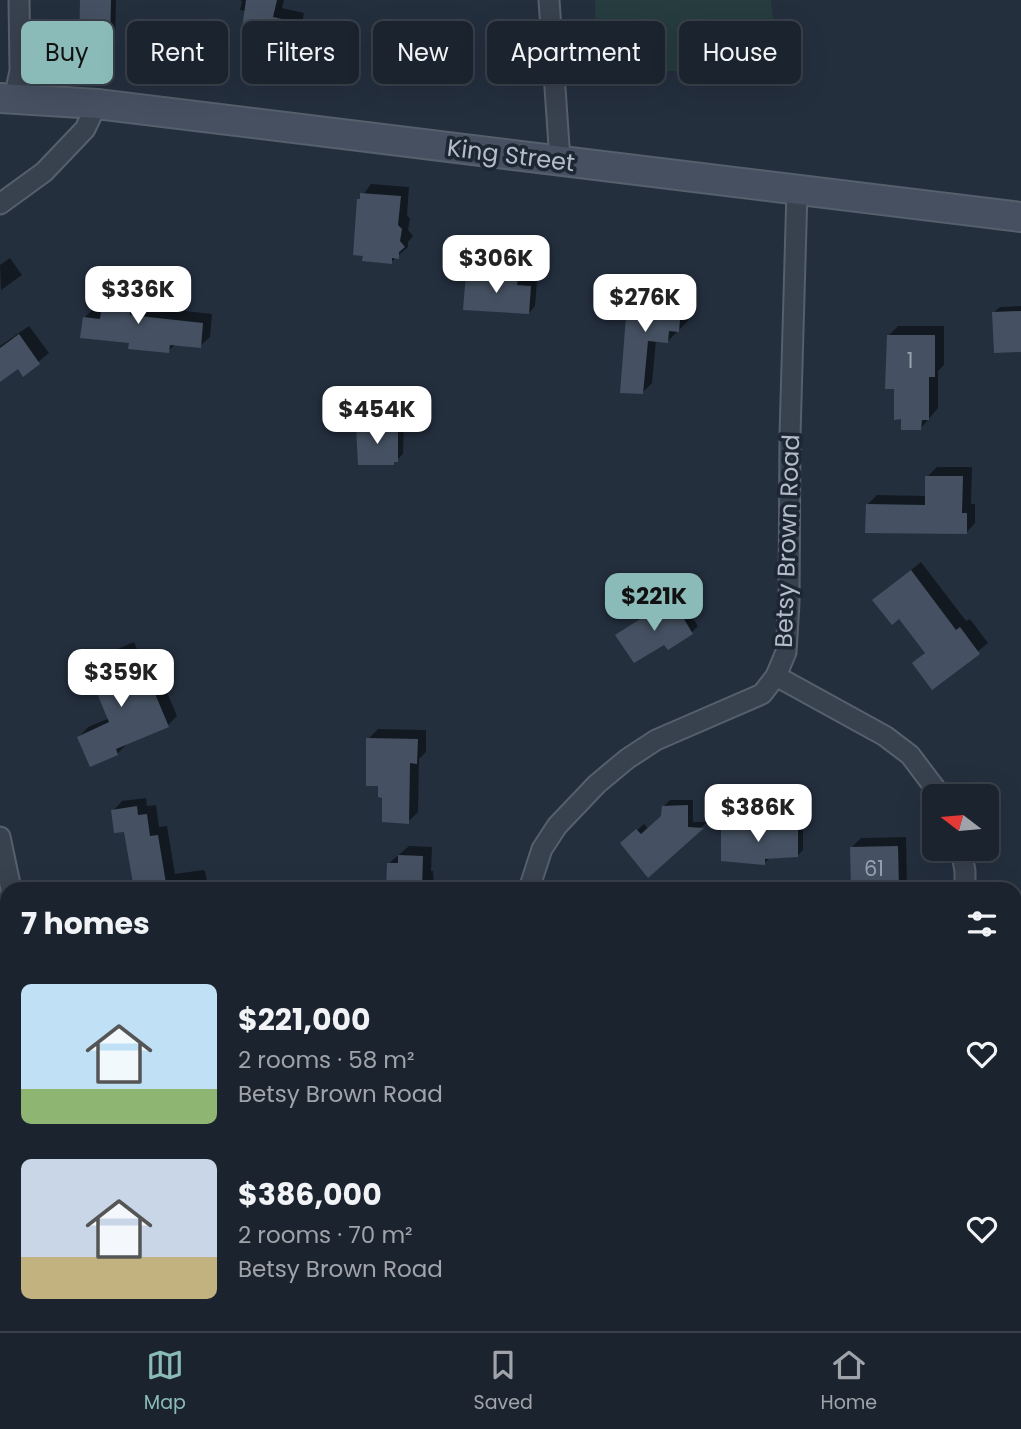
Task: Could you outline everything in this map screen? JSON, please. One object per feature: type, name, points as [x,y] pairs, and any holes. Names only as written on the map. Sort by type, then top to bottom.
[{"type":"main road","name":"King Street","points":[[7,98],[97,104],[1021,217]]},
{"type":"street","points":[[7,98],[20,71],[19,0]]},
{"type":"street","points":[[549,0],[560,161]]},
{"type":"street","points":[[0,204],[44,172],[77,138],[85,129],[97,104]]},
{"type":"street","name":"Betsy Brown Road","points":[[531,882],[542,849],[558,826],[597,784],[627,759],[656,740],[762,694],[776,676],[786,652],[797,191]]},
{"type":"street","points":[[776,676],[885,736],[910,755],[932,784]]},
{"type":"street","points":[[0,837],[10,882]]},
{"type":"street","points":[[963,861],[965,882]]},
{"type":"green space","points":[[595,0],[771,0],[773,21],[679,21],[679,71],[665,71],[665,21],[595,21]]},
{"type":"building","points":[[80,0],[111,0],[111,21],[80,21]]},
{"type":"building","points":[[246,0],[277,0],[273,17],[291,21],[243,21]]},
{"type":"building","points":[[360,193],[401,196],[398,225],[402,229],[400,241],[405,247],[399,252],[399,259],[392,258],[392,264],[362,261],[363,256],[353,255],[357,199],[360,199]]},
{"type":"building","points":[[466,273],[500,275],[500,279],[518,280],[517,285],[531,286],[529,314],[463,310]]},
{"type":"building","points":[[104,287],[132,290],[130,315],[203,323],[201,348],[170,345],[169,353],[128,349],[129,343],[80,338],[83,317],[100,319]]},
{"type":"building","points":[[628,291],[672,295],[671,307],[681,308],[679,332],[669,331],[668,343],[648,341],[643,394],[620,393]]},
{"type":"building","points":[[1021,311],[1021,352],[994,353],[992,312]]},
{"type":"building","points":[[19,334],[40,364],[23,377],[18,369],[0,382],[0,348]]},
{"type":"building","points":[[887,335],[935,335],[935,377],[929,377],[929,420],[922,420],[921,430],[901,430],[901,419],[894,420],[894,389],[885,389]]},
{"type":"building","points":[[356,427],[398,428],[398,462],[394,462],[394,465],[358,465]]},
{"type":"building","points":[[925,476],[963,476],[962,513],[967,513],[967,534],[865,533],[866,504],[925,505]]},
{"type":"building","points":[[911,570],[956,630],[960,627],[980,654],[932,690],[912,663],[925,653],[899,619],[892,625],[872,600]]},
{"type":"building","points":[[665,603],[672,613],[678,609],[693,634],[668,650],[664,645],[634,663],[615,635]]},
{"type":"building","points":[[124,650],[138,681],[148,677],[169,727],[116,749],[118,755],[90,767],[77,737],[109,722],[86,667]]},
{"type":"building","points":[[366,738],[418,739],[417,764],[410,763],[409,824],[382,822],[382,798],[378,797],[378,786],[366,786]]},
{"type":"building","points":[[688,805],[688,827],[704,828],[648,878],[620,843],[636,829],[641,834],[661,816],[662,806]]},
{"type":"building","points":[[137,806],[138,815],[147,814],[150,836],[158,835],[166,882],[133,882],[124,832],[114,833],[111,810]]},
{"type":"building","points":[[737,826],[784,826],[784,829],[798,829],[798,857],[765,859],[765,865],[721,861],[721,828],[738,828]]},
{"type":"building","points":[[898,846],[899,882],[851,882],[850,847]]},
{"type":"building","points":[[398,855],[423,856],[422,882],[386,882],[387,863],[398,863]]}]
